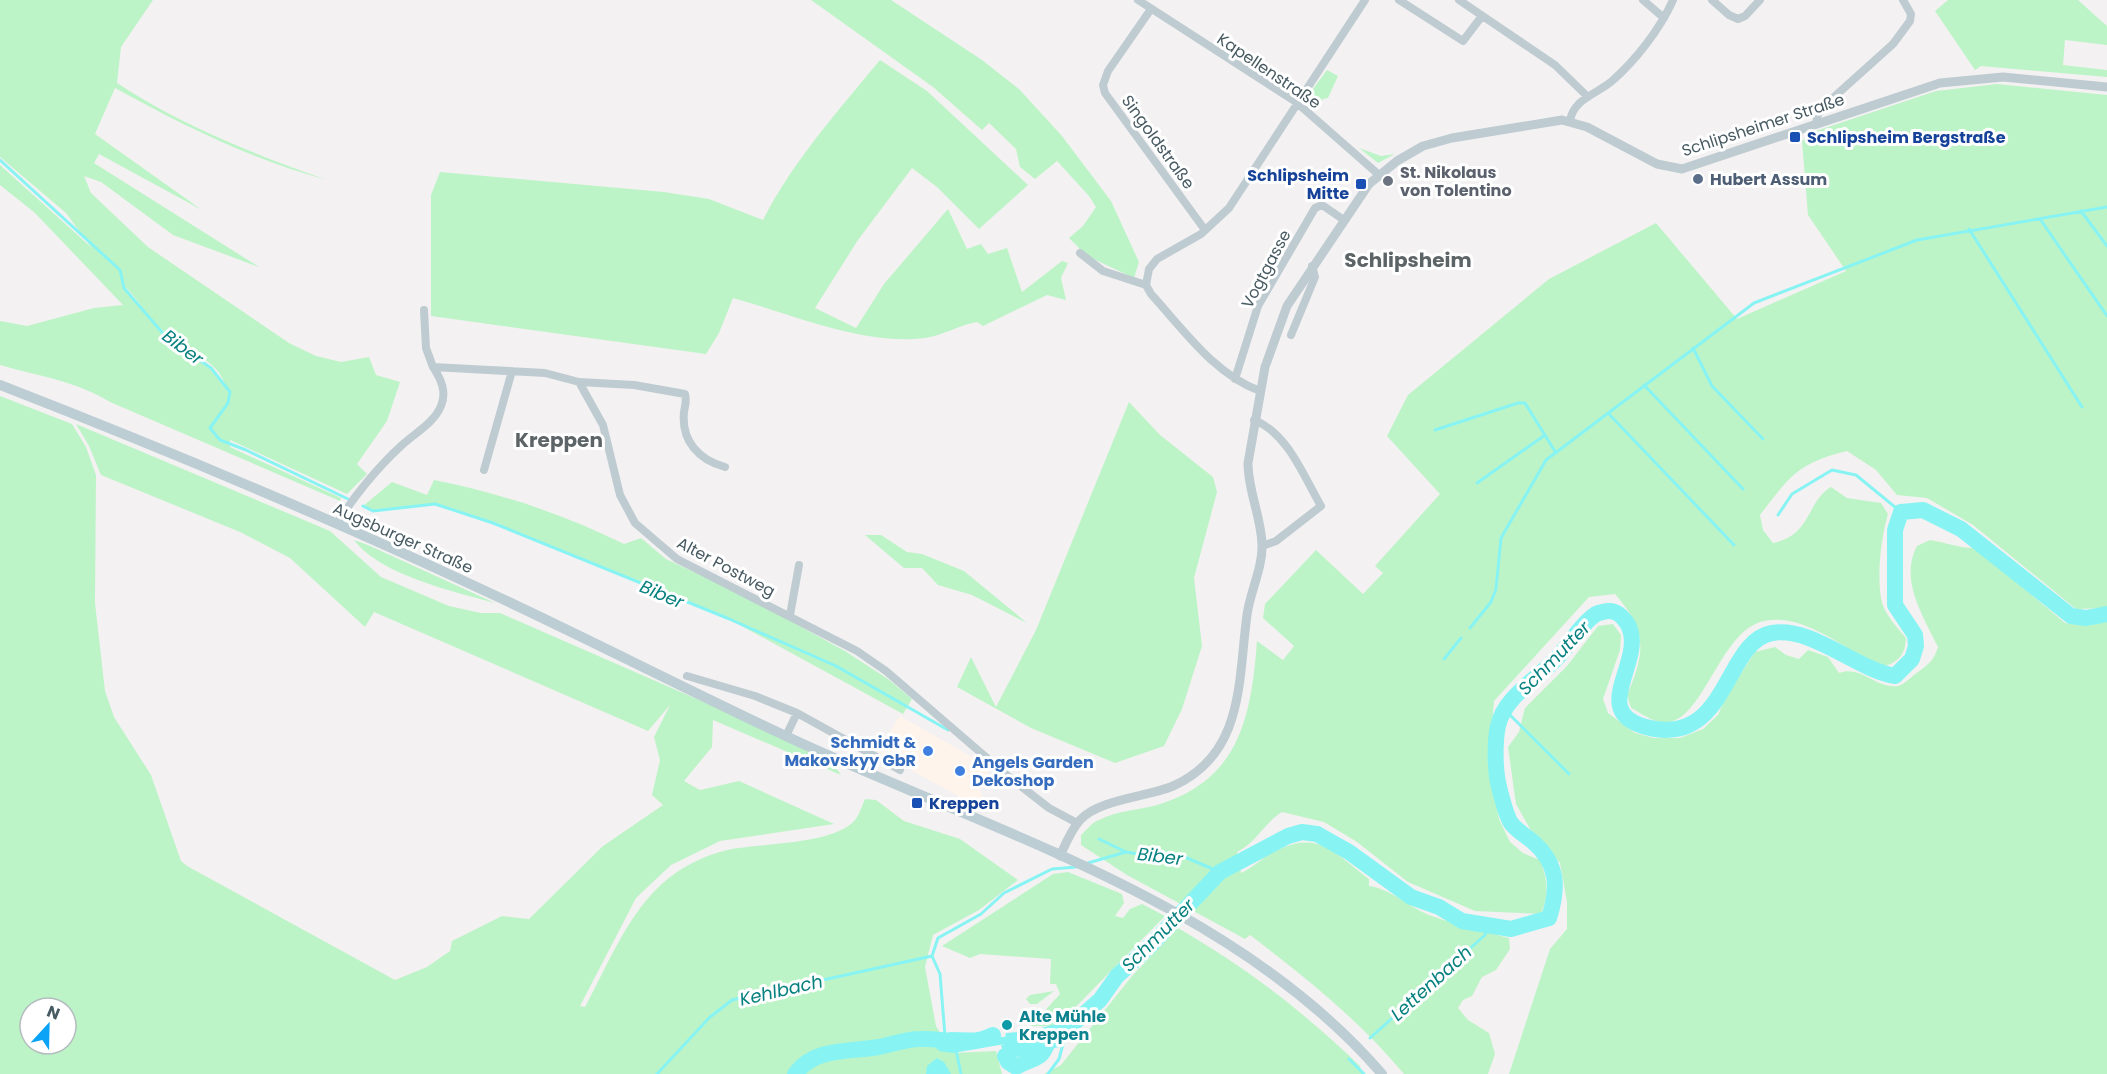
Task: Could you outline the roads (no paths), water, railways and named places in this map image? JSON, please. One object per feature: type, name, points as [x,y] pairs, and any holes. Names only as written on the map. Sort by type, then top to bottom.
[{"type":"main road","name":"Augsburger Straße","points":[[0,385],[178,455],[337,524],[482,590],[786,736],[1102,876],[1194,924],[1249,956],[1280,979],[1360,1048],[1382,1074]]},
{"type":"street","name":"Kapellenstraße","points":[[1138,0],[1296,102],[1378,174]]},
{"type":"street","points":[[1146,285],[1149,268],[1157,259],[1205,230],[1229,208],[1252,177],[1296,102],[1329,58],[1365,0]]},
{"type":"street","points":[[1399,0],[1464,41],[1482,16]]},
{"type":"street","points":[[1459,0],[1555,65],[1588,97]]},
{"type":"street","points":[[1643,0],[1664,18]]},
{"type":"street","points":[[1570,121],[1573,109],[1613,80],[1656,31],[1673,0]]},
{"type":"street","points":[[1712,0],[1729,15],[1738,19],[1745,16],[1760,0]]},
{"type":"street","points":[[1816,124],[1818,114],[1824,106],[1904,33],[1911,14],[1903,0]]},
{"type":"street","name":"Singoldstraße","points":[[1151,9],[1108,71],[1103,85],[1105,93],[1205,230]]},
{"type":"street","name":"Schlipsheimer Straße","points":[[1063,858],[1077,824],[1098,809],[1175,785],[1196,772],[1218,749],[1230,725],[1238,702],[1247,614],[1262,546],[1248,476],[1254,420],[1260,391],[1280,323],[1312,266],[1378,174],[1404,156],[1439,141],[1554,121],[1570,121],[1587,127],[1657,164],[1682,169],[1928,85],[2003,77],[2107,87]]},
{"type":"street","name":"Vogtgasse","points":[[1235,378],[1258,306],[1315,208],[1322,205],[1344,220]]},
{"type":"street","points":[[1080,253],[1103,271],[1146,285],[1208,357],[1235,378],[1260,391]]},
{"type":"street","name":"Schlipsheimer Straße","points":[[1291,335],[1315,277],[1312,266]]},
{"type":"street","points":[[337,524],[344,512],[400,446],[433,418],[441,406],[444,392],[426,348],[424,310]]},
{"type":"street","points":[[433,367],[512,370],[545,374],[579,382],[634,385],[685,394],[685,427],[692,446],[709,463],[725,467]]},
{"type":"street","points":[[484,470],[512,370]]},
{"type":"street","name":"Alter Postweg","points":[[579,382],[603,425],[620,495],[635,523],[677,558],[857,651],[886,671],[1008,777],[1049,808],[1077,824]]},
{"type":"street","points":[[1254,420],[1271,429],[1286,446],[1320,506],[1276,541],[1262,546]]},
{"type":"street","name":"Alter Postweg","points":[[790,615],[799,565]]},
{"type":"street","points":[[687,676],[755,696],[796,712],[900,770]]},
{"type":"street","points":[[786,736],[796,712]]},
{"type":"water","points":[[1062,1026],[1069,1031],[1070,1036],[1063,1046],[1013,1058],[1004,1054],[1001,1045],[1005,1044],[953,1053],[939,1051],[927,1039],[950,1032],[993,1033],[993,1037],[1005,1037],[1006,1033],[1054,1029]]},
{"type":"water","points":[[937,1058],[944,1062],[951,1074],[926,1074],[927,1066]]},
{"type":"waterway","name":"Biber","points":[[0,160],[120,270],[124,288],[166,337],[211,368],[230,392],[228,403],[210,428],[220,440],[246,450],[348,499]]},
{"type":"waterway","points":[[1470,628],[1491,602],[1496,589],[1501,538],[1546,460],[1754,303],[1917,240],[2107,207]]},
{"type":"waterway","points":[[2081,211],[2107,246]]},
{"type":"waterway","points":[[2040,219],[2107,316]]},
{"type":"waterway","points":[[1969,229],[2082,407]]},
{"type":"waterway","points":[[1693,348],[1712,386],[1763,439]]},
{"type":"waterway","points":[[1644,385],[1743,489]]},
{"type":"waterway","points":[[1435,430],[1518,403],[1525,403],[1556,453]]},
{"type":"waterway","points":[[1608,413],[1734,545]]},
{"type":"waterway","points":[[1477,483],[1545,435]]},
{"type":"waterway","points":[[1778,515],[1792,494],[1832,470],[1856,475],[1901,512]]},
{"type":"waterway","name":"Biber","points":[[363,506],[373,511],[435,504],[493,523],[727,618],[836,666],[948,730]]},
{"type":"waterway","name":"Schmutter","points":[[1045,1035],[1066,1030],[1100,1000],[1117,976],[1151,945],[1220,872],[1288,836],[1302,832],[1317,834],[1349,852],[1411,897],[1439,907],[1462,921],[1511,929],[1549,918],[1554,896],[1554,876],[1541,849],[1513,826],[1507,814],[1497,776],[1497,731],[1501,716],[1514,697],[1557,658],[1585,623],[1597,614],[1609,611],[1617,613],[1627,623],[1632,637],[1631,652],[1619,697],[1621,709],[1629,719],[1646,727],[1673,730],[1694,723],[1709,709],[1744,654],[1756,640],[1772,633],[1803,636],[1865,666],[1895,676],[1912,659],[1916,646],[1915,635],[1895,605],[1895,530],[1901,512],[1923,510],[1961,529],[2071,616],[2086,618],[2107,614]]},
{"type":"waterway","points":[[1444,659],[1461,638]]},
{"type":"waterway","points":[[1506,711],[1569,774]]},
{"type":"waterway","name":"Biber","points":[[1099,839],[1126,852],[1150,856],[1159,852],[1180,855],[1220,872]]},
{"type":"waterway","name":"Kehlbach","points":[[1088,863],[1126,852]]},
{"type":"waterway","name":"Kehlbach","points":[[657,1074],[709,1018],[732,1000],[932,956],[938,938],[981,914],[1004,893],[1052,869],[1076,867]]},
{"type":"waterway","name":"Lettenbach","points":[[1370,1038],[1485,935],[1487,926]]},
{"type":"waterway","name":"Kehlbach","points":[[932,956],[940,974],[945,1036]]},
{"type":"waterway","name":"Schmutter","points":[[795,1074],[812,1059],[833,1052],[879,1047],[915,1039],[965,1042],[993,1035]]},
{"type":"waterway","name":"Schmutter","points":[[1005,1056],[1008,1062],[1016,1067],[1038,1057],[1045,1050],[1050,1035],[1042,1037]]},
{"type":"waterway","points":[[1048,1074],[1059,1059],[1063,1044]]},
{"type":"waterway","points":[[956,1050],[961,1074]]},
{"type":"waterway","name":"Lettenbach","points":[[1349,1059],[1364,1074]]},
{"type":"place","name":"Schlipsheim Bergstraße","points":[[1795,137]]},
{"type":"place","name":"Hubert Assum","points":[[1698,179]]},
{"type":"place","name":"St. Nikolaus von Tolentino","points":[[1388,181]]},
{"type":"place","name":"Schlipsheim Mitte","points":[[1361,184]]},
{"type":"place","name":"Schmidt & Makovskyy GbR","points":[[928,751]]},
{"type":"place","name":"Angels Garden Dekoshop","points":[[960,771]]},
{"type":"place","name":"Kreppen","points":[[917,803]]},
{"type":"place","name":"Alte Mühle Kreppen","points":[[1007,1025]]},
{"type":"district","name":"Schlipsheim","points":[[1408,260]]},
{"type":"district","name":"Kreppen","points":[[559,440]]}]
